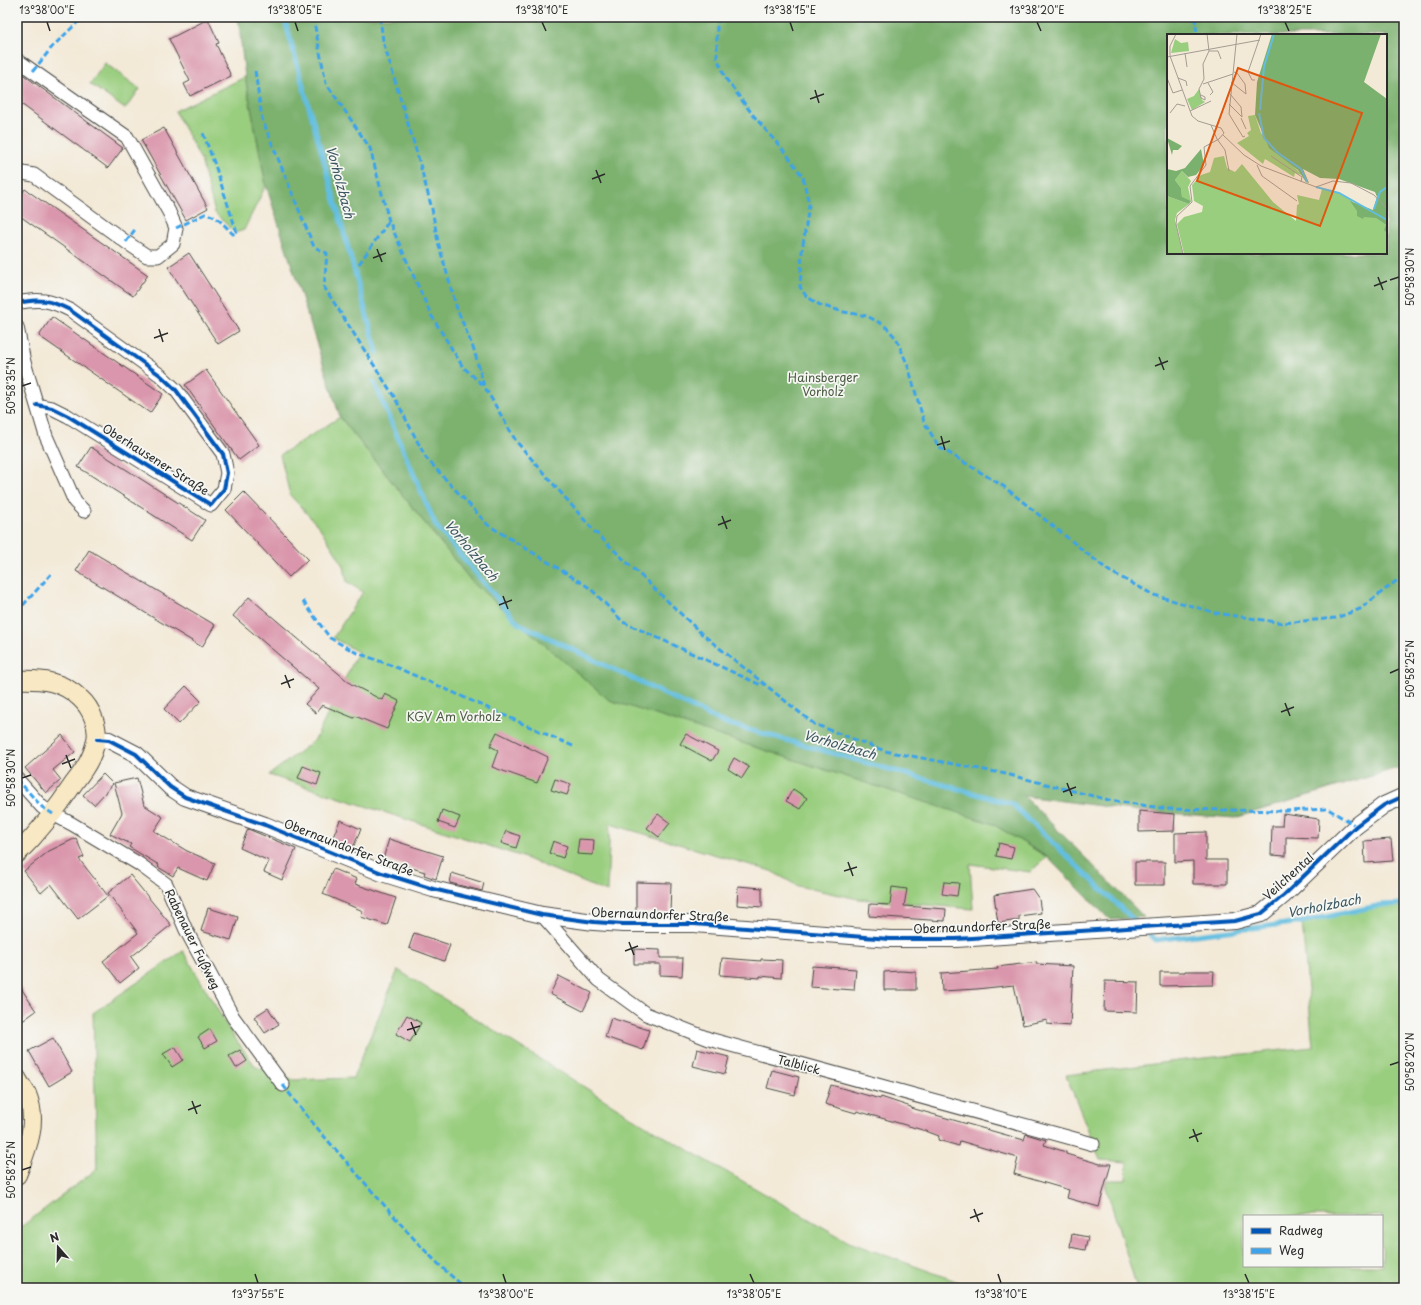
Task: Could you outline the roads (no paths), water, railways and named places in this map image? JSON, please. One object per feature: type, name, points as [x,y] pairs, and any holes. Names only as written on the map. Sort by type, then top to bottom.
[{"type":"main road","points":[[17,680],[42,680],[60,684],[73,691],[86,704],[94,718],[97,738],[92,756],[53,814],[17,854]]},
{"type":"main road","points":[[17,1078],[27,1094],[33,1114],[32,1131],[29,1143],[17,1175]]},
{"type":"street","points":[[17,60],[127,137],[176,228],[173,244],[158,256],[147,256],[34,175],[17,172]]},
{"type":"street","name":"Oberhausener Straße","points":[[17,302],[31,300],[54,302],[70,310],[160,376],[176,390],[223,454],[227,473],[224,489],[212,505],[68,416],[52,408],[37,405]]},
{"type":"street","points":[[17,327],[24,362],[46,436],[74,502],[84,511]]},
{"type":"street","name":"Obernaundorfer Straße","points":[[97,738],[109,740],[136,754],[170,787],[185,798],[265,825],[382,872],[433,889],[542,915],[594,922],[623,924],[694,924],[890,939],[956,939],[1165,926]]},
{"type":"street","name":"Rabenauer Fußweg","points":[[17,779],[42,807],[139,864],[166,884],[186,930],[233,1017],[282,1085]]},
{"type":"street","name":"Veilchental","points":[[1165,926],[1235,921],[1261,914],[1284,895],[1356,826],[1384,805],[1404,796]]},
{"type":"street","name":"Talblick","points":[[542,915],[599,980],[646,1014],[709,1039],[1093,1144]]},
{"type":"waterway","name":"Vorholzbach","points":[[284,17],[377,352]]},
{"type":"waterway","name":"Vorholzbach","points":[[374,382],[436,526],[518,623],[722,722],[1012,804],[1138,924]]},
{"type":"waterway","name":"Vorholzbach","points":[[1146,930],[1156,940],[1302,922],[1382,905],[1404,904]]},
{"type":"park label","name":"Hainsberger Vorholz","points":[[823,384]]},
{"type":"park label","name":"KGV Am Vorholz","points":[[454,716]]}]
